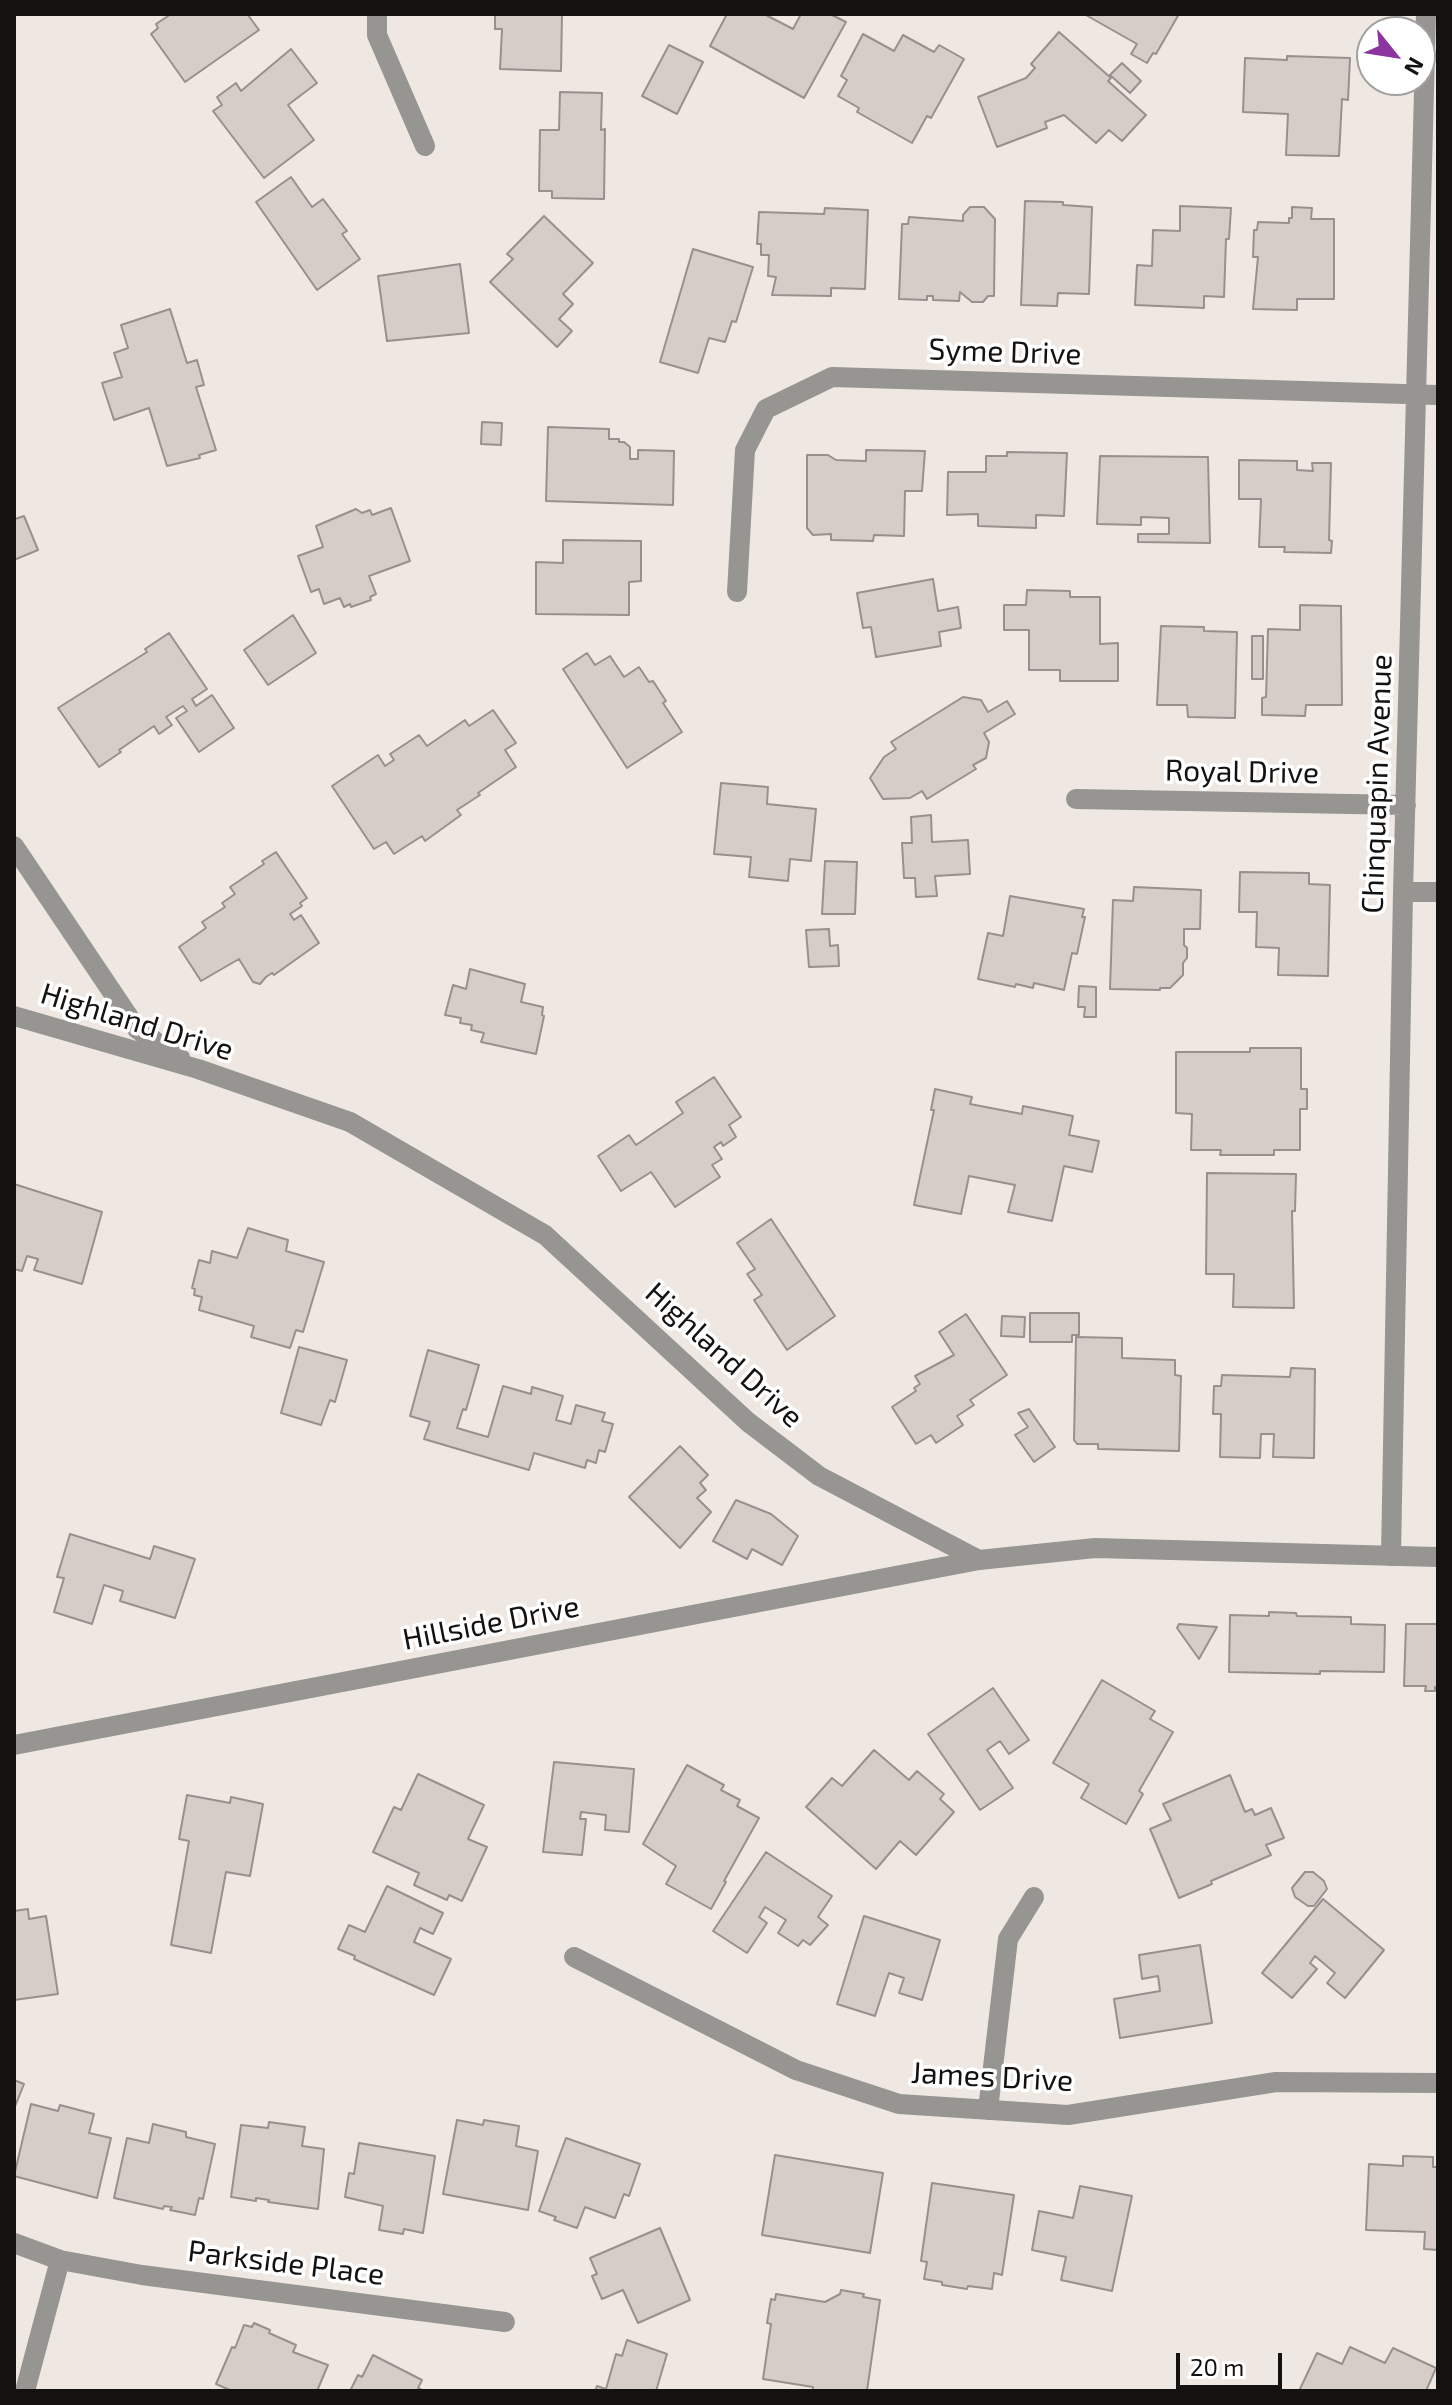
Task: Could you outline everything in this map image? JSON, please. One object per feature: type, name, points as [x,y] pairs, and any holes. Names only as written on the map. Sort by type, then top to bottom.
[{"type":"street","points":[[377,14],[377,35],[425,146]]},
{"type":"street","name":"Chinquapin Avenue","points":[[1391,1556],[1403,892],[1426,14]]},
{"type":"street","name":"Syme Drive","points":[[737,592],[745,450],[766,409],[832,377],[1438,395]]},
{"type":"street","name":"Royal Drive","points":[[1076,799],[1406,805]]},
{"type":"street","points":[[14,846],[137,1029],[198,1069]]},
{"type":"street","points":[[1403,892],[1438,892]]},
{"type":"street","name":"Highland Drive","points":[[14,1016],[198,1069],[350,1122],[545,1235],[748,1422],[819,1476],[979,1560]]},
{"type":"street","points":[[979,1560],[1095,1548],[1438,1557]]},
{"type":"street","name":"Hillside Drive","points":[[14,1745],[979,1560]]},
{"type":"street","points":[[988,2110],[1008,1939],[1034,1897]]},
{"type":"street","name":"James Drive","points":[[574,1957],[796,2070],[899,2104],[1068,2115],[1276,2082],[1438,2083]]},
{"type":"street","name":"Parkside Place","points":[[14,2243],[60,2260],[157,2277],[505,2322]]},
{"type":"street","points":[[25,2391],[60,2260]]},
{"type":"building","points":[[171,14],[251,14],[248,15],[259,30],[185,82],[151,34],[158,28],[156,24]]},
{"type":"building","points":[[495,14],[562,14],[561,71],[500,69],[502,29],[495,29]]},
{"type":"building","points":[[727,14],[764,14],[793,29],[801,14],[830,14],[846,22],[804,98],[710,46]]},
{"type":"building","points":[[1084,14],[1179,14],[1156,54],[1153,53],[1147,63],[1131,54],[1137,44]]},
{"type":"building","points":[[1059,32],[1111,78],[1108,81],[1146,115],[1122,141],[1109,130],[1096,143],[1064,115],[1045,122],[1047,128],[997,147],[978,97],[1026,78],[1035,68],[1031,64]]},
{"type":"building","points":[[863,34],[894,51],[903,35],[934,52],[939,45],[964,59],[931,118],[927,116],[912,143],[857,112],[859,108],[838,96],[847,80],[841,76]]},
{"type":"building","points":[[669,45],[703,62],[677,114],[642,96]]},
{"type":"building","points":[[291,49],[317,83],[288,105],[314,140],[264,178],[213,111],[222,105],[217,97],[236,83],[241,91]]},
{"type":"building","points":[[1287,56],[1350,58],[1348,100],[1342,99],[1339,156],[1286,155],[1288,114],[1243,112],[1245,58],[1287,60]]},
{"type":"building","points":[[1122,63],[1141,81],[1130,93],[1110,75]]},
{"type":"building","points":[[560,92],[602,93],[604,199],[552,198],[552,191],[539,191],[540,130],[559,130]]},
{"type":"building","points":[[291,177],[312,207],[323,199],[347,231],[342,234],[360,259],[317,290],[256,202]]},
{"type":"building","points":[[1025,201],[1092,207],[1089,294],[1058,293],[1057,306],[1021,305]]},
{"type":"building","points":[[1180,206],[1231,208],[1229,239],[1226,239],[1224,297],[1204,296],[1204,308],[1135,305],[1137,265],[1152,266],[1153,230],[1180,231]]},
{"type":"building","points":[[970,207],[984,207],[995,219],[994,296],[988,296],[983,302],[972,302],[960,292],[959,301],[933,300],[933,296],[927,296],[927,300],[899,299],[902,224],[908,224],[909,217],[963,221],[963,215]]},
{"type":"building","points":[[1292,207],[1312,208],[1311,219],[1334,219],[1334,299],[1297,299],[1297,310],[1253,309],[1258,257],[1253,257],[1254,230],[1257,230],[1258,222],[1289,223]]},
{"type":"building","points":[[825,208],[868,210],[865,289],[831,288],[831,296],[772,295],[776,277],[768,276],[769,255],[761,255],[761,244],[757,244],[759,212],[824,214]]},
{"type":"building","points":[[544,216],[593,263],[563,294],[573,304],[559,319],[572,331],[557,347],[490,282],[513,259],[507,254]]},
{"type":"building","points":[[693,249],[753,267],[736,322],[732,321],[725,342],[709,338],[698,373],[660,362]]},
{"type":"building","points":[[460,264],[469,333],[387,341],[378,276]]},
{"type":"building","points":[[170,309],[187,363],[197,360],[204,385],[196,387],[216,450],[199,455],[200,458],[167,466],[149,408],[114,420],[102,383],[122,377],[114,353],[128,348],[121,325]]},
{"type":"building","points":[[482,422],[502,423],[501,445],[481,444]]},
{"type":"building","points":[[548,427],[609,429],[609,439],[619,439],[619,442],[630,447],[630,459],[638,459],[638,450],[674,451],[673,505],[546,501]]},
{"type":"building","points":[[866,450],[925,451],[922,491],[905,491],[904,536],[874,535],[873,541],[831,540],[831,534],[813,535],[807,528],[807,455],[866,461]]},
{"type":"building","points":[[1007,452],[1067,453],[1064,516],[1036,515],[1036,528],[978,526],[978,514],[947,515],[948,472],[986,472],[986,456],[1007,456]]},
{"type":"building","points":[[1100,456],[1208,457],[1210,543],[1138,542],[1138,534],[1169,534],[1169,518],[1141,517],[1141,525],[1097,524]]},
{"type":"building","points":[[1239,460],[1297,461],[1297,470],[1313,471],[1312,463],[1331,463],[1331,553],[1284,552],[1285,547],[1259,547],[1261,499],[1239,499]]},
{"type":"building","points":[[391,508],[410,561],[369,576],[376,594],[370,597],[371,600],[351,607],[350,604],[344,607],[340,598],[324,604],[319,589],[311,592],[298,556],[323,547],[316,526],[356,509],[362,513],[370,510],[372,515]]},
{"type":"building","points":[[14,516],[15,519],[24,516],[38,550],[14,560]]},
{"type":"building","points":[[563,540],[641,541],[641,581],[629,582],[629,615],[536,614],[536,562],[563,563]]},
{"type":"building","points":[[933,579],[938,611],[958,607],[961,628],[939,632],[941,646],[876,657],[871,627],[863,628],[857,593]]},
{"type":"building","points":[[1027,590],[1070,591],[1070,597],[1100,597],[1100,644],[1118,643],[1118,681],[1060,681],[1060,670],[1029,670],[1029,630],[1004,630],[1004,605],[1026,605]]},
{"type":"building","points":[[1300,605],[1341,606],[1342,705],[1306,705],[1305,716],[1262,715],[1262,698],[1266,697],[1268,629],[1300,630]]},
{"type":"building","points":[[293,615],[316,653],[268,685],[244,650]]},
{"type":"building","points":[[1161,626],[1237,632],[1235,718],[1188,717],[1187,705],[1157,705]]},
{"type":"building","points":[[169,633],[207,689],[192,699],[196,706],[212,695],[234,728],[199,752],[176,718],[187,711],[183,706],[166,717],[172,725],[159,734],[154,726],[99,767],[58,708],[147,652],[145,649]]},
{"type":"building","points":[[1252,636],[1263,636],[1263,679],[1252,679]]},
{"type":"building","points":[[587,653],[595,665],[610,656],[624,677],[639,667],[649,682],[653,681],[682,732],[627,768],[563,669]]},
{"type":"building","points":[[963,697],[981,700],[988,712],[1007,701],[1015,714],[984,733],[989,742],[986,758],[973,765],[976,769],[927,799],[922,791],[910,798],[883,799],[870,778],[884,757],[896,749],[891,742]]},
{"type":"building","points":[[493,710],[516,743],[505,750],[516,767],[457,810],[461,815],[425,841],[422,836],[394,854],[386,842],[374,849],[332,786],[378,755],[385,766],[394,760],[390,754],[419,735],[427,746],[465,720],[469,726]]},
{"type":"building","points":[[721,783],[768,787],[767,804],[816,809],[811,861],[790,859],[788,881],[749,877],[751,857],[714,854]]},
{"type":"building","points":[[931,815],[932,842],[968,840],[970,874],[935,876],[937,896],[916,897],[915,878],[904,878],[902,843],[912,843],[911,817]]},
{"type":"building","points":[[276,852],[307,898],[290,914],[294,920],[301,915],[319,943],[260,984],[253,982],[239,959],[201,981],[179,947],[206,928],[202,922],[225,907],[222,903],[235,894],[230,887]]},
{"type":"building","points":[[825,861],[857,862],[855,914],[822,914]]},
{"type":"building","points":[[1240,872],[1309,873],[1309,884],[1330,885],[1328,976],[1278,975],[1279,948],[1256,947],[1257,912],[1239,912]]},
{"type":"building","points":[[1134,887],[1201,890],[1200,929],[1184,929],[1187,958],[1183,963],[1183,975],[1170,988],[1110,989],[1113,900],[1133,901]]},
{"type":"building","points":[[1010,896],[1084,909],[1077,954],[1072,953],[1064,990],[1034,983],[1033,988],[1016,984],[1015,987],[978,979],[988,933],[1003,936]]},
{"type":"building","points":[[829,929],[830,946],[838,945],[839,966],[809,967],[806,930]]},
{"type":"building","points":[[470,969],[525,984],[521,1002],[543,1007],[536,1054],[481,1042],[484,1033],[471,1030],[472,1025],[460,1023],[461,1018],[445,1015],[453,985],[466,989]]},
{"type":"building","points":[[1079,986],[1096,987],[1096,1017],[1084,1017],[1085,1007],[1078,1007]]},
{"type":"building","points":[[1250,1048],[1301,1048],[1301,1089],[1307,1089],[1307,1109],[1300,1109],[1300,1150],[1274,1150],[1274,1155],[1220,1155],[1221,1150],[1191,1150],[1192,1114],[1176,1113],[1176,1052],[1250,1052]]},
{"type":"building","points":[[714,1077],[741,1117],[729,1125],[736,1137],[723,1146],[721,1142],[714,1147],[722,1159],[712,1165],[720,1177],[675,1207],[651,1172],[621,1191],[598,1156],[629,1135],[636,1145],[683,1113],[676,1102]]},
{"type":"building","points":[[935,1089],[972,1097],[970,1104],[1022,1114],[1023,1106],[1073,1116],[1069,1135],[1099,1141],[1092,1172],[1064,1166],[1052,1221],[1008,1212],[1015,1185],[969,1176],[961,1214],[914,1205],[934,1110],[931,1110]]},
{"type":"building","points":[[1207,1173],[1296,1174],[1295,1211],[1292,1211],[1294,1308],[1233,1307],[1234,1274],[1206,1274]]},
{"type":"building","points":[[14,1184],[102,1212],[82,1284],[34,1270],[38,1259],[27,1256],[22,1271],[14,1269]]},
{"type":"building","points":[[771,1219],[835,1316],[787,1350],[754,1300],[762,1295],[747,1274],[755,1269],[737,1243]]},
{"type":"building","points":[[248,1228],[288,1240],[286,1251],[324,1262],[303,1332],[296,1330],[290,1348],[251,1337],[254,1326],[199,1310],[202,1297],[194,1295],[195,1289],[192,1288],[199,1260],[210,1263],[212,1251],[237,1258]]},
{"type":"building","points":[[1030,1313],[1079,1313],[1079,1335],[1072,1335],[1072,1342],[1030,1342]]},
{"type":"building","points":[[966,1314],[1007,1375],[970,1400],[974,1405],[957,1416],[963,1425],[936,1443],[931,1435],[916,1444],[892,1407],[916,1391],[914,1388],[920,1384],[915,1376],[954,1355],[939,1332]]},
{"type":"building","points":[[1002,1316],[1025,1317],[1024,1337],[1001,1336]]},
{"type":"building","points":[[1076,1337],[1122,1338],[1122,1358],[1175,1360],[1175,1375],[1181,1376],[1179,1451],[1098,1449],[1098,1444],[1077,1444],[1074,1440]]},
{"type":"building","points":[[299,1347],[347,1360],[335,1402],[330,1400],[321,1425],[281,1413]]},
{"type":"building","points":[[428,1350],[479,1365],[466,1410],[463,1409],[457,1428],[488,1437],[503,1386],[531,1394],[532,1387],[563,1396],[556,1420],[571,1424],[576,1405],[605,1413],[602,1421],[613,1424],[605,1452],[599,1450],[596,1463],[587,1460],[585,1468],[534,1453],[529,1470],[424,1439],[430,1422],[410,1416]]},
{"type":"building","points":[[1291,1368],[1315,1369],[1314,1458],[1273,1457],[1274,1434],[1261,1434],[1260,1458],[1220,1457],[1221,1414],[1213,1414],[1214,1386],[1221,1386],[1222,1375],[1290,1377]]},
{"type":"building","points":[[1029,1409],[1055,1447],[1034,1462],[1015,1435],[1028,1427],[1018,1413]]},
{"type":"building","points":[[680,1446],[708,1475],[700,1483],[706,1490],[697,1498],[711,1512],[680,1548],[629,1497]]},
{"type":"building","points":[[736,1500],[771,1514],[798,1536],[782,1565],[752,1549],[747,1559],[713,1541]]},
{"type":"building","points":[[70,1534],[150,1559],[154,1546],[195,1559],[175,1618],[120,1601],[123,1591],[104,1585],[92,1624],[54,1612],[64,1578],[57,1577]]},
{"type":"building","points":[[1269,1612],[1351,1617],[1351,1624],[1385,1625],[1384,1672],[1229,1672],[1230,1615],[1269,1616]]},
{"type":"building","points":[[1179,1624],[1217,1627],[1199,1659],[1177,1628]]},
{"type":"building","points":[[1406,1624],[1438,1624],[1438,1687],[1435,1691],[1425,1691],[1426,1686],[1404,1686]]},
{"type":"building","points":[[1102,1680],[1155,1711],[1150,1719],[1173,1732],[1139,1791],[1143,1794],[1126,1824],[1081,1798],[1089,1784],[1053,1763]]},
{"type":"building","points":[[993,1688],[1029,1740],[1009,1754],[1000,1741],[987,1750],[1013,1788],[980,1810],[928,1734]]},
{"type":"building","points":[[874,1750],[909,1780],[917,1771],[944,1794],[940,1799],[954,1812],[916,1855],[900,1841],[876,1869],[806,1807],[832,1778],[842,1786]]},
{"type":"building","points":[[554,1762],[634,1769],[629,1832],[605,1830],[606,1815],[581,1812],[580,1819],[586,1819],[582,1855],[543,1852]]},
{"type":"building","points":[[687,1765],[724,1785],[721,1790],[740,1800],[737,1806],[759,1818],[711,1909],[666,1884],[676,1866],[643,1844]]},
{"type":"building","points":[[418,1774],[484,1805],[468,1839],[487,1847],[462,1901],[449,1895],[447,1900],[414,1885],[419,1873],[373,1852],[394,1807],[401,1810]]},
{"type":"building","points":[[1230,1775],[1245,1812],[1252,1809],[1255,1815],[1271,1808],[1284,1838],[1266,1845],[1271,1855],[1179,1898],[1150,1829],[1171,1820],[1163,1804]]},
{"type":"building","points":[[187,1795],[230,1803],[231,1797],[263,1804],[250,1876],[226,1872],[211,1953],[171,1945],[189,1841],[179,1839]]},
{"type":"building","points":[[766,1852],[832,1896],[818,1917],[828,1925],[810,1945],[803,1940],[798,1946],[778,1933],[786,1920],[765,1907],[759,1917],[767,1923],[747,1953],[713,1931]]},
{"type":"building","points":[[1305,1872],[1313,1872],[1324,1881],[1327,1889],[1314,1906],[1308,1906],[1295,1897],[1292,1888]]},
{"type":"building","points":[[387,1886],[443,1913],[433,1934],[420,1928],[414,1942],[451,1959],[434,1995],[338,1949],[349,1925],[365,1932]]},
{"type":"building","points":[[1323,1899],[1384,1950],[1345,1998],[1327,1983],[1335,1973],[1315,1956],[1310,1963],[1317,1969],[1292,1998],[1262,1973]]},
{"type":"building","points":[[28,1909],[29,1919],[46,1916],[58,1994],[14,2000],[14,1911]]},
{"type":"building","points":[[864,1916],[940,1940],[922,2000],[899,1993],[904,1978],[889,1973],[875,2016],[837,2004]]},
{"type":"building","points":[[1200,1945],[1212,2023],[1120,2038],[1114,1999],[1160,1991],[1158,1976],[1142,1979],[1139,1955]]},
{"type":"building","points":[[14,2080],[24,2084],[14,2109]]},
{"type":"building","points":[[31,2104],[58,2111],[60,2105],[94,2114],[89,2133],[111,2138],[97,2198],[14,2176]]},
{"type":"building","points":[[457,2120],[483,2125],[484,2120],[519,2126],[516,2146],[538,2151],[528,2210],[443,2194]]},
{"type":"building","points":[[269,2122],[305,2127],[302,2146],[324,2149],[318,2209],[256,2198],[256,2201],[231,2197],[241,2125],[268,2128]]},
{"type":"building","points":[[153,2124],[186,2132],[186,2137],[215,2144],[203,2199],[199,2198],[195,2215],[170,2210],[172,2207],[164,2206],[163,2209],[114,2198],[127,2138],[149,2143]]},
{"type":"building","points":[[566,2138],[640,2164],[629,2196],[624,2194],[615,2218],[585,2207],[577,2228],[539,2211]]},
{"type":"building","points":[[359,2143],[435,2156],[423,2233],[404,2229],[403,2234],[379,2230],[383,2206],[345,2197],[349,2173],[354,2174]]},
{"type":"building","points":[[775,2155],[883,2173],[870,2253],[762,2235]]},
{"type":"building","points":[[1403,2156],[1433,2157],[1433,2167],[1438,2167],[1438,2250],[1424,2249],[1425,2232],[1366,2230],[1369,2164],[1403,2166]]},
{"type":"building","points":[[932,2183],[1014,2195],[1002,2275],[994,2273],[992,2289],[968,2286],[967,2289],[924,2279],[927,2262],[921,2261]]},
{"type":"building","points":[[1080,2186],[1132,2196],[1112,2291],[1061,2280],[1066,2257],[1032,2250],[1039,2211],[1073,2218]]},
{"type":"building","points":[[660,2228],[690,2300],[638,2323],[623,2290],[602,2299],[592,2276],[597,2274],[590,2258]]},
{"type":"building","points":[[841,2290],[880,2300],[867,2391],[820,2391],[813,2390],[813,2387],[763,2379],[771,2324],[767,2323],[771,2299],[775,2300],[776,2294],[825,2302],[840,2294]]},
{"type":"building","points":[[254,2323],[296,2345],[293,2352],[328,2365],[317,2391],[232,2391],[216,2384],[244,2325],[252,2327]]},
{"type":"building","points":[[627,2340],[667,2354],[656,2391],[595,2391],[597,2386],[606,2389],[616,2354],[622,2356]]},
{"type":"building","points":[[1350,2347],[1385,2363],[1393,2348],[1436,2368],[1426,2391],[1299,2391],[1317,2353],[1342,2364]]},
{"type":"building","points":[[373,2355],[422,2380],[418,2388],[424,2391],[350,2391],[358,2375],[362,2377]]}]
